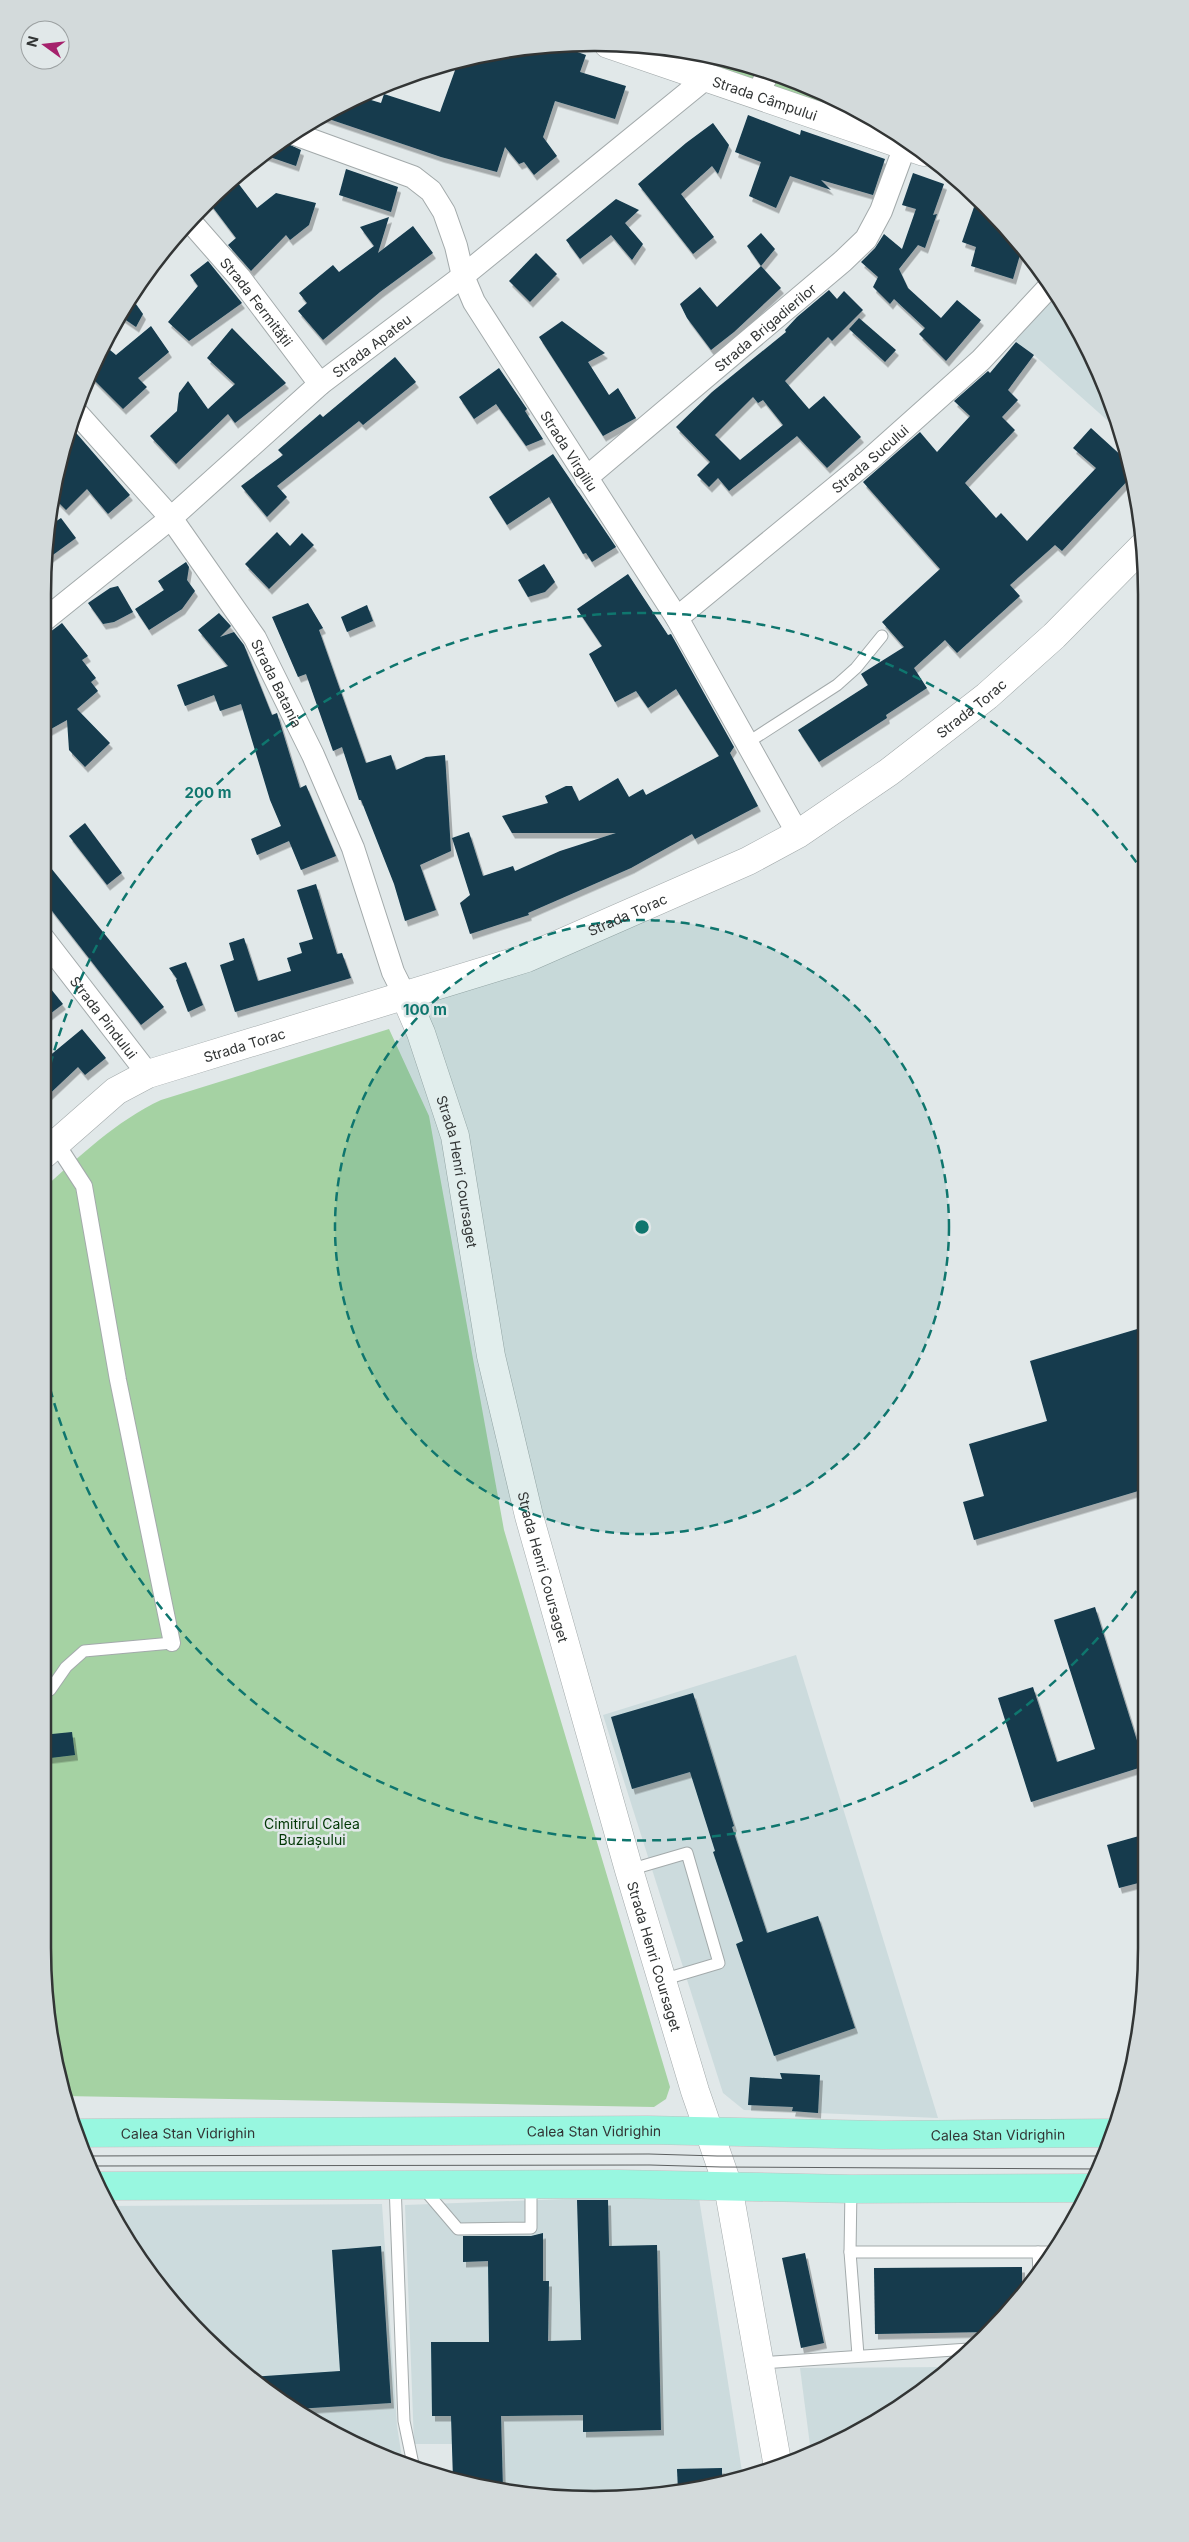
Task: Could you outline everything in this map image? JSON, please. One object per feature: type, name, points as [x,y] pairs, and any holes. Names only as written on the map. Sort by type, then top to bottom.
[{"type":"main road","name":"Calea Stan Vidrighin","points":[[85,2134],[648,2130],[882,2135],[1105,2133]]},
{"type":"main road","points":[[106,2186],[531,2184],[851,2189],[1082,2188]]},
{"type":"street","name":"Strada Câmpului","points":[[632,52],[706,78],[763,84],[887,138]]},
{"type":"street","name":"Strada Apateu","points":[[51,614],[171,518],[320,384],[463,276],[706,78]]},
{"type":"street","name":"Strada Virgiliu","points":[[303,137],[413,177],[431,191],[444,212],[456,246],[463,276],[474,302],[677,618],[798,834]]},
{"type":"street","name":"Strada Brigadierilor","points":[[586,478],[843,261],[866,239],[911,154]]},
{"type":"street","name":"Strada Fermității","points":[[195,226],[240,278],[320,384]]},
{"type":"street","name":"Strada Sucului","points":[[677,618],[869,460],[981,360],[1045,291]]},
{"type":"street","name":"Strada Batania","points":[[81,418],[171,518],[255,638],[314,755],[353,848],[393,972],[405,996]]},
{"type":"street","name":"Strada Torac","points":[[51,1147],[116,1091],[148,1074],[527,958],[676,894],[748,861],[798,834],[889,772],[986,696],[1054,636],[1136,554]]},
{"type":"street","name":"Strada Pindului","points":[[51,950],[148,1074]]},
{"type":"street","name":"Strada Henri Coursaget","points":[[405,996],[421,1033],[456,1136],[491,1356],[529,1516],[629,1870],[707,2131],[728,2186],[777,2459]]},
{"type":"street","points":[[51,1151],[84,1186],[118,1380],[172,1643]]},
{"type":"lane","points":[[747,743],[837,685],[856,668],[882,636]]},
{"type":"lane","points":[[51,1689],[66,1667],[84,1651],[172,1643]]},
{"type":"lane","points":[[629,1870],[687,1853],[720,1963],[662,1980]]},
{"type":"lane","points":[[408,2184],[458,2229],[531,2228],[531,2184]]},
{"type":"lane","points":[[408,2184],[404,2421],[412,2459]]},
{"type":"lane","points":[[851,2189],[850,2252],[858,2355]]},
{"type":"lane","points":[[850,2252],[1044,2252]]},
{"type":"lane","points":[[1038,2252],[1038,2260]]},
{"type":"lane","points":[[760,2362],[960,2349]]},
{"type":"shaded area","points":[[1048,297],[1082,354],[1110,422],[1034,355],[1014,340]]},
{"type":"shaded area","points":[[796,1655],[938,2118],[744,2110],[723,2093],[603,1715]]},
{"type":"shaded area","points":[[699,2198],[742,2470],[700,2480],[630,2490],[559,2490],[478,2477],[452,2444],[414,2444],[405,2205],[565,2199]]},
{"type":"shaded area","points":[[382,2204],[397,2426],[402,2455],[354,2435],[323,2418],[293,2399],[236,2356],[186,2306],[143,2249],[117,2206]]},
{"type":"shaded area","points":[[939,2367],[896,2399],[866,2418],[835,2435],[810,2446],[800,2368]]},
{"type":"green space","points":[[714,65],[769,80],[835,107]]},
{"type":"green space","name":"Cimitirul Calea Buziașului","points":[[389,1029],[429,1116],[504,1530],[670,2087],[666,2099],[654,2107],[72,2096],[56,2018],[51,1948],[51,1182],[114,1129],[145,1108],[161,1100]]},
{"type":"building","points":[[576,52],[586,55],[580,72],[626,86],[615,119],[555,101],[543,137],[557,156],[534,175],[524,162],[519,164],[505,147],[497,172],[441,157],[331,120],[371,100],[381,103],[384,94],[440,112],[455,70],[524,56]]},
{"type":"building","points":[[748,115],[800,135],[801,130],[885,159],[873,195],[821,180],[831,190],[790,176],[776,208],[749,196],[761,162],[735,152]]},
{"type":"building","points":[[713,123],[729,145],[718,174],[712,166],[681,194],[714,237],[693,254],[638,184],[686,143]]},
{"type":"building","points":[[290,145],[301,150],[296,166],[272,158]]},
{"type":"building","points":[[346,169],[398,187],[391,212],[339,195]]},
{"type":"building","points":[[913,173],[944,184],[933,215],[937,214],[925,248],[918,245],[899,269],[908,288],[941,318],[957,300],[981,320],[946,361],[919,334],[925,328],[894,299],[890,304],[873,287],[878,277],[861,262],[875,248],[884,234],[902,249],[916,209],[902,205]]},
{"type":"building","points":[[239,184],[257,208],[276,193],[316,203],[309,225],[290,240],[286,235],[251,271],[228,245],[236,238],[213,207]]},
{"type":"building","points":[[616,199],[639,210],[625,223],[643,244],[632,260],[611,235],[580,259],[566,240]]},
{"type":"building","points":[[974,207],[977,208],[1019,257],[1013,279],[971,266],[976,247],[962,242]]},
{"type":"building","points":[[389,217],[378,253],[413,226],[433,253],[380,292],[323,340],[298,311],[307,303],[299,293],[333,265],[339,272],[374,246],[360,227]]},
{"type":"building","points":[[761,233],[775,249],[761,266],[747,246]]},
{"type":"building","points":[[536,253],[557,274],[530,302],[509,281]]},
{"type":"building","points":[[208,261],[242,303],[189,341],[168,322],[198,286],[190,275]]},
{"type":"building","points":[[761,266],[781,288],[734,332],[711,350],[687,318],[680,304],[700,287],[717,307]]},
{"type":"building","points":[[829,290],[837,299],[844,291],[863,310],[832,341],[828,337],[785,381],[809,409],[824,396],[861,437],[827,468],[797,436],[729,491],[718,478],[709,487],[697,475],[710,462],[676,427],[712,392],[786,332],[785,330],[797,317]],"holes":[[[753,397],[758,403],[763,400],[783,425],[740,460],[715,435]]]},
{"type":"building","points":[[136,304],[143,314],[136,327],[126,320]]},
{"type":"building","points":[[859,318],[896,350],[885,362],[849,329]]},
{"type":"building","points":[[562,321],[605,353],[588,362],[609,395],[618,388],[636,418],[603,436],[539,337]]},
{"type":"building","points":[[151,326],[169,352],[138,378],[147,387],[123,409],[95,381],[108,352],[110,350],[116,355]]},
{"type":"building","points":[[232,328],[286,383],[235,423],[228,414],[176,464],[150,436],[177,411],[179,393],[188,381],[208,409],[235,384],[207,358]]},
{"type":"building","points":[[1016,342],[1034,355],[1008,390],[1018,400],[1002,417],[1015,430],[965,483],[996,518],[1001,513],[1027,541],[1096,468],[1073,448],[1091,428],[1119,453],[1126,483],[1062,551],[1055,545],[1010,585],[1020,596],[957,653],[945,640],[914,668],[927,688],[886,715],[887,718],[819,762],[798,730],[868,685],[861,674],[904,647],[882,622],[940,569],[863,482],[920,432],[937,452],[970,416],[954,401],[988,371],[990,373]]},
{"type":"building","points":[[395,357],[416,382],[363,425],[359,421],[277,486],[287,497],[267,517],[241,486],[283,455],[278,450],[320,414],[323,417]]},
{"type":"building","points":[[499,368],[527,409],[525,411],[543,439],[526,446],[496,404],[474,419],[459,397]]},
{"type":"building","points":[[76,433],[130,495],[108,514],[87,489],[66,510],[60,504]]},
{"type":"building","points":[[553,454],[616,547],[592,562],[586,553],[583,554],[549,497],[507,525],[489,497]]},
{"type":"building","points":[[61,518],[76,538],[52,555],[56,524],[57,521]]},
{"type":"building","points":[[277,532],[290,546],[302,533],[314,545],[269,589],[245,564]]},
{"type":"building","points":[[186,562],[189,567],[187,580],[195,591],[182,609],[149,630],[135,609],[164,590],[158,581]]},
{"type":"building","points":[[544,564],[555,582],[545,592],[528,597],[518,580]]},
{"type":"building","points":[[628,574],[668,635],[671,634],[734,747],[730,753],[758,806],[695,839],[692,834],[631,868],[528,913],[529,915],[470,934],[460,903],[470,895],[452,838],[469,832],[483,876],[513,866],[515,871],[560,851],[616,833],[512,833],[502,816],[548,803],[545,796],[566,786],[572,786],[579,801],[618,778],[629,797],[643,789],[646,795],[719,756],[676,689],[648,708],[636,691],[615,702],[589,654],[602,646],[577,609]]},
{"type":"building","points":[[118,586],[133,612],[114,622],[103,624],[88,603],[110,588]]},
{"type":"building","points":[[308,603],[323,628],[319,630],[366,763],[391,755],[396,770],[426,757],[445,755],[451,851],[420,865],[436,910],[405,921],[394,884],[361,800],[359,800],[342,747],[333,751],[306,674],[298,677],[272,617]]},
{"type":"building","points":[[367,605],[373,621],[347,632],[341,617]]},
{"type":"building","points":[[219,613],[231,626],[220,637],[234,632],[244,645],[272,715],[277,713],[300,788],[306,785],[336,856],[301,870],[289,841],[257,855],[251,839],[281,826],[270,800],[241,704],[220,711],[214,695],[185,706],[177,685],[228,666],[198,630]]},
{"type":"building","points":[[62,623],[88,656],[82,660],[96,678],[91,682],[98,691],[77,709],[110,743],[85,767],[69,750],[67,720],[51,729],[51,631]]},
{"type":"building","points":[[85,823],[122,873],[107,885],[69,836]]},
{"type":"building","points":[[51,868],[164,1007],[141,1025],[51,910]]},
{"type":"building","points":[[316,884],[337,954],[342,953],[351,978],[235,1012],[220,965],[234,960],[229,943],[244,938],[258,981],[291,971],[287,958],[302,953],[299,943],[313,939],[297,890]]},
{"type":"building","points":[[186,962],[203,1005],[188,1012],[177,979],[169,968]]},
{"type":"building","points":[[51,989],[63,1004],[51,1013]]},
{"type":"building","points":[[82,1029],[106,1058],[85,1075],[78,1067],[51,1092],[51,1055]]},
{"type":"building","points":[[1138,1329],[1138,1491],[974,1540],[963,1502],[984,1496],[969,1444],[1047,1421],[1030,1361]]},
{"type":"building","points":[[1095,1607],[1138,1744],[1138,1768],[1031,1802],[998,1698],[1033,1687],[1057,1762],[1095,1749],[1054,1620]]},
{"type":"building","points":[[693,1693],[734,1826],[732,1827],[767,1933],[818,1916],[855,2028],[774,2056],[736,1944],[743,1941],[713,1852],[715,1851],[690,1772],[632,1789],[611,1717]]},
{"type":"building","points":[[72,1732],[75,1755],[51,1758],[51,1734]]},
{"type":"building","points":[[1138,1836],[1138,1883],[1119,1888],[1107,1845]]},
{"type":"building","points":[[780,2073],[820,2075],[818,2113],[792,2111],[793,2107],[748,2105],[750,2077],[782,2079]]},
{"type":"building","points":[[577,2200],[608,2200],[609,2246],[657,2245],[661,2430],[583,2432],[583,2415],[501,2416],[503,2482],[453,2472],[451,2416],[432,2416],[431,2342],[489,2342],[488,2261],[463,2262],[463,2236],[531,2236],[543,2233],[543,2281],[549,2281],[548,2341],[581,2340]]},
{"type":"building","points":[[381,2246],[391,2403],[308,2408],[262,2376],[340,2371],[332,2250]]},
{"type":"building","points":[[805,2253],[824,2343],[801,2348],[782,2258]]},
{"type":"building","points":[[1022,2267],[1022,2282],[979,2332],[875,2334],[874,2268]]},
{"type":"building","points":[[722,2468],[722,2475],[678,2484],[677,2469]]},
{"type":"tram line","points":[[93,2156],[649,2154],[717,2156],[1096,2156]]},
{"type":"tram line","points":[[98,2166],[650,2165],[1090,2169]]}]
